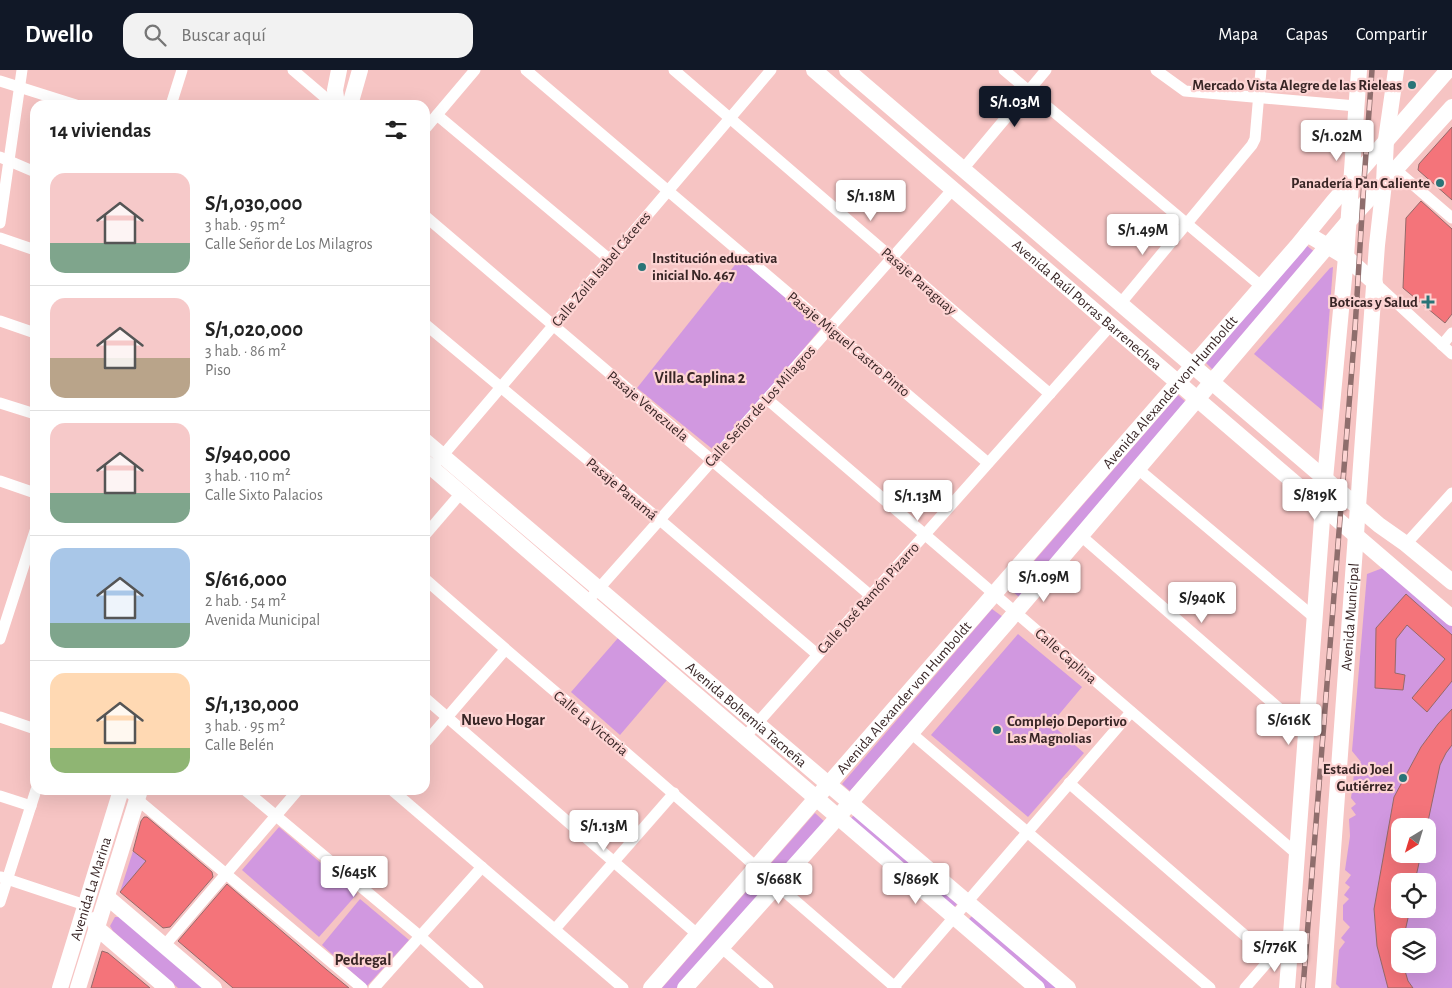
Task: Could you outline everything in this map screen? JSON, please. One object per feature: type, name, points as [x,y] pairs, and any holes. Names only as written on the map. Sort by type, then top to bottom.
[{"type":"street","points":[[0,223],[5,159],[22,70]]},
{"type":"street","points":[[172,100],[182,70]]},
{"type":"street","points":[[293,70],[330,100]]},
{"type":"street","points":[[336,100],[335,90],[339,70]]},
{"type":"street","points":[[351,100],[360,70]]},
{"type":"street","points":[[430,123],[475,70]]},
{"type":"street","name":"Pasaje Miguel Castro Pinto","points":[[526,70],[988,463]]},
{"type":"street","name":"Pasaje Paraguay","points":[[674,70],[1050,394]]},
{"type":"street","name":"Calle Zoila Isabel Cáceres","points":[[433,461],[500,388],[771,70]]},
{"type":"street","name":"Avenida Raúl Porras Barrenechea","points":[[814,70],[1452,618]]},
{"type":"street","name":"Avenida Raúl Porras Barrenechea","points":[[847,70],[1379,525],[1406,544],[1452,582]]},
{"type":"street","points":[[1004,70],[1261,286]]},
{"type":"street","points":[[963,169],[1046,70]]},
{"type":"street","points":[[1120,304],[1252,145],[1255,139],[1261,70]]},
{"type":"street","points":[[1287,988],[1325,479],[1346,257],[1359,70]]},
{"type":"street","name":"Avenida Municipal","points":[[1322,988],[1386,140],[1396,70]]},
{"type":"street","name":"Avenida Alexander von Humboldt","points":[[651,988],[1448,70]]},
{"type":"street","points":[[1160,72],[1185,91],[1356,106]]},
{"type":"street","points":[[0,81],[60,100]]},
{"type":"street","name":"Avenida Alexander von Humboldt","points":[[686,988],[911,733],[1198,400],[1327,246],[1452,108]]},
{"type":"street","points":[[437,115],[609,259]]},
{"type":"street","points":[[5,159],[30,170]]},
{"type":"street","points":[[1396,170],[1452,218]]},
{"type":"street","name":"Calle Señor de Los Milagros","points":[[588,601],[953,189]]},
{"type":"street","name":"Pasaje Venezuela","points":[[430,220],[871,596]]},
{"type":"street","points":[[1307,234],[1346,257],[1452,354]]},
{"type":"street","points":[[0,238],[30,248]]},
{"type":"street","points":[[0,322],[30,331]]},
{"type":"street","name":"Calle José Ramón Pizarro","points":[[745,737],[1111,325]]},
{"type":"street","name":"Pasaje Panamá","points":[[430,328],[818,655]]},
{"type":"street","points":[[1442,345],[1452,333]]},
{"type":"street","name":"Calle Caplina","points":[[767,399],[1297,854]]},
{"type":"street","points":[[0,403],[30,412]]},
{"type":"street","name":"Avenida Bohemia Tacneña","points":[[433,461],[461,493],[1037,988]]},
{"type":"street","name":"Avenida Bohemia Tacneña","points":[[433,461],[599,588],[1068,988]]},
{"type":"street","points":[[1138,469],[1315,618]]},
{"type":"street","points":[[0,481],[30,491]]},
{"type":"street","points":[[430,529],[461,493]]},
{"type":"street","points":[[1406,544],[1452,493]]},
{"type":"street","points":[[1080,535],[1306,732]]},
{"type":"street","points":[[0,639],[5,604],[30,543]]},
{"type":"street","name":"Calle La Victoria","points":[[430,584],[674,793],[756,867]]},
{"type":"street","points":[[430,737],[506,650]]},
{"type":"street","points":[[430,702],[697,934]]},
{"type":"street","points":[[777,885],[895,988],[1131,712]]},
{"type":"street","points":[[0,717],[30,727]]},
{"type":"street","points":[[911,733],[1210,988]]},
{"type":"street","points":[[1070,783],[1271,958]]},
{"type":"street","points":[[555,929],[613,860],[674,793]]},
{"type":"street","points":[[0,902],[4,878],[34,795]]},
{"type":"street","name":"Avenida La Marina","points":[[60,988],[120,795]]},
{"type":"street","name":"Avenida La Marina","points":[[78,988],[107,897],[133,795]]},
{"type":"street","points":[[136,795],[226,874],[362,988]]},
{"type":"street","points":[[251,795],[421,937],[478,988]]},
{"type":"street","points":[[164,946],[294,795]]},
{"type":"street","points":[[398,795],[623,988]]},
{"type":"street","points":[[0,796],[31,806]]},
{"type":"street","points":[[374,988],[482,868]]},
{"type":"street","points":[[4,878],[85,905],[107,897],[214,988]]},
{"type":"street","points":[[85,905],[98,928],[167,988]]},
{"type":"street","points":[[1245,988],[1271,958],[1290,943]]},
{"type":"street","points":[[721,948],[768,988]]},
{"type":"shaded area","points":[[1306,245],[1316,253],[1214,371],[1206,363]]},
{"type":"shaded area","points":[[742,256],[823,326],[716,452],[637,388]]},
{"type":"shaded area","points":[[1333,267],[1322,410],[1254,354],[1330,268]]},
{"type":"shaded area","points":[[1178,395],[1187,403],[1020,598],[1010,589]]},
{"type":"shaded area","name":"Estadio Joel Gutiérrez","points":[[1388,566],[1452,622],[1452,988],[1340,988],[1336,984],[1339,950],[1345,942],[1341,938],[1350,927],[1343,920],[1343,905],[1349,899],[1344,895],[1350,887],[1345,883],[1351,875],[1345,870],[1350,836],[1349,819],[1356,815],[1351,808],[1356,804],[1351,798],[1355,766],[1361,762],[1352,751],[1367,574]]},
{"type":"shaded area","points":[[992,609],[1003,617],[850,791],[842,784]]},
{"type":"shaded area","name":"Complejo Deportivo Las Magnolias","points":[[1018,634],[1082,687],[1051,724],[1084,753],[1028,817],[931,735]]},
{"type":"shaded area","points":[[618,638],[667,680],[620,735],[571,692]]},
{"type":"shaded area","points":[[815,813],[825,822],[677,988],[662,988]]},
{"type":"shaded area","points":[[855,814],[957,904],[952,910],[849,820]]},
{"type":"shaded area","points":[[279,827],[357,894],[319,937],[242,870]]},
{"type":"shaded area","points":[[133,851],[146,861],[120,892]]},
{"type":"shaded area","points":[[360,899],[409,940],[367,986],[322,945]]},
{"type":"shaded area","points":[[972,916],[1058,988],[1045,988],[966,922]]},
{"type":"shaded area","points":[[115,917],[120,917],[203,988],[178,988],[113,931],[110,926]]},
{"type":"building","points":[[1452,127],[1452,200],[1418,170],[1419,164]]},
{"type":"building","points":[[1421,201],[1452,229],[1452,314],[1445,323],[1403,288],[1406,218]]},
{"type":"building","points":[[1406,594],[1452,635],[1452,681],[1427,712],[1412,698],[1445,659],[1407,625],[1396,639],[1395,673],[1405,675],[1403,690],[1375,688],[1376,628]]},
{"type":"building","points":[[1452,709],[1452,745],[1440,765],[1429,818],[1391,818],[1391,863],[1419,863],[1417,873],[1391,873],[1391,918],[1408,918],[1406,928],[1391,928],[1391,973],[1406,973],[1413,988],[1388,988],[1377,946],[1374,909],[1394,797],[1421,747]]},
{"type":"building","points":[[144,817],[147,817],[212,872],[213,877],[170,927],[163,928],[120,892],[146,861],[133,851],[141,821]]},
{"type":"building","points":[[227,884],[349,988],[233,988],[178,941]]},
{"type":"building","points":[[102,951],[108,953],[150,988],[91,988]]},
{"type":"railway","points":[[1303,988],[1355,329],[1372,70]]},
{"type":"place","name":"Mercado Vista Alegre de las Rieleas","points":[[1412,85]]},
{"type":"place","name":"Panadería Pan Caliente","points":[[1440,183]]},
{"type":"place","name":"Institución educativa inicial No. 467","points":[[642,267]]},
{"type":"place","name":"Boticas y Salud","points":[[1428,302]]},
{"type":"place","name":"Complejo Deportivo Las Magnolias","points":[[997,730]]},
{"type":"place","name":"Estadio Joel Gutiérrez","points":[[1403,778]]},
{"type":"district","name":"Villa Caplina 2","points":[[700,377]]},
{"type":"district","name":"Nuevo Hogar","points":[[503,719]]},
{"type":"district","name":"Pedregal","points":[[363,959]]}]
